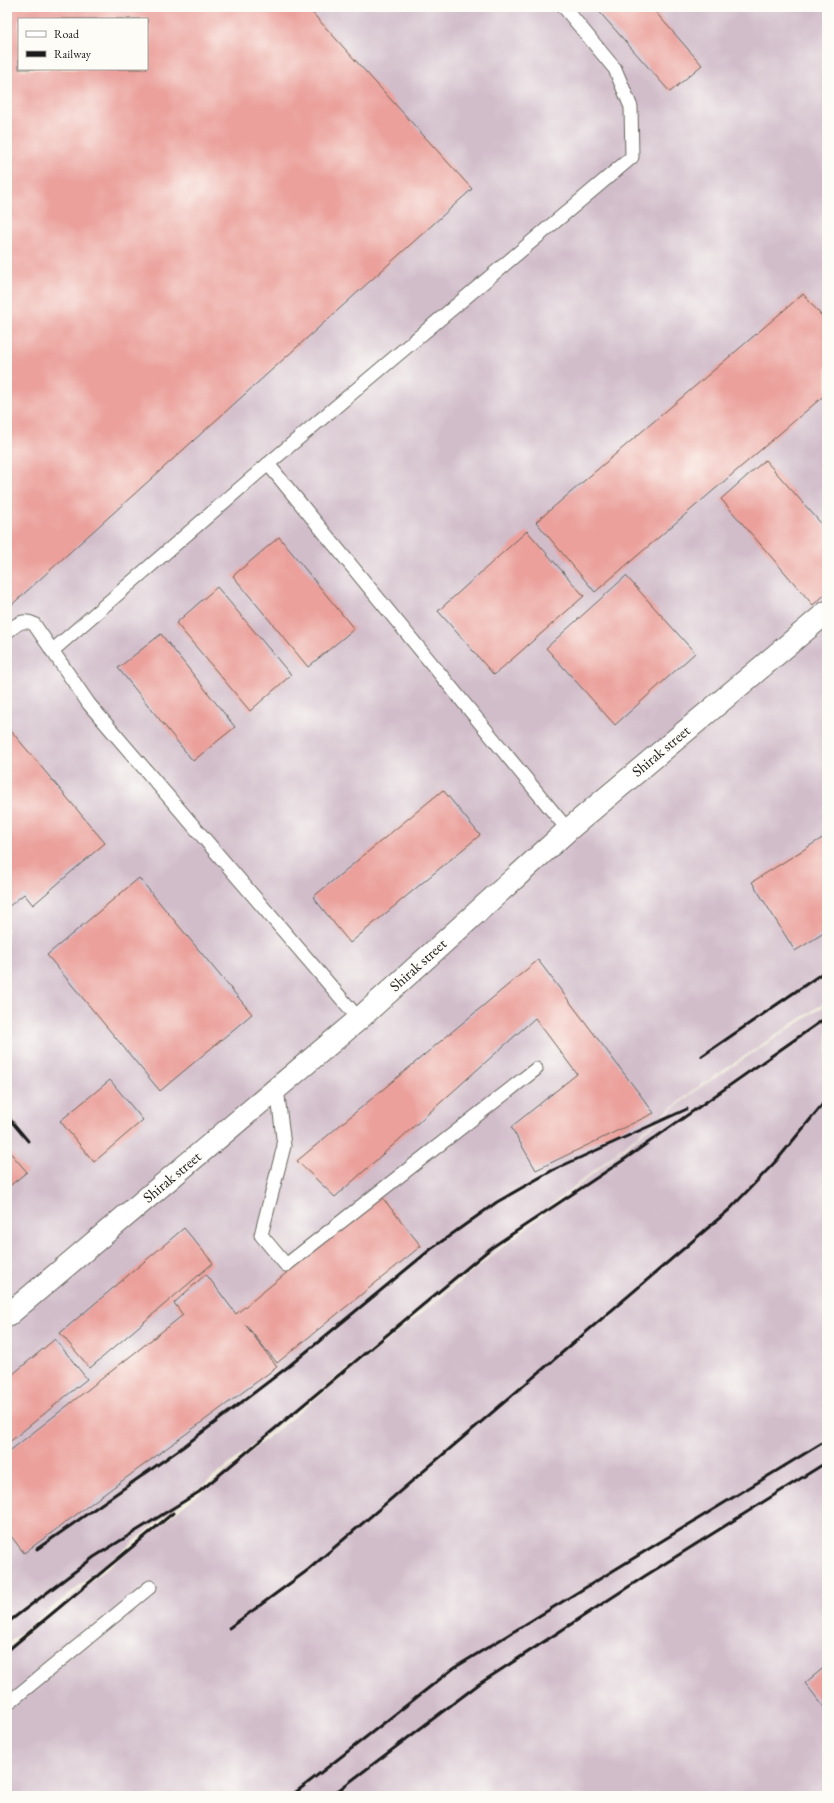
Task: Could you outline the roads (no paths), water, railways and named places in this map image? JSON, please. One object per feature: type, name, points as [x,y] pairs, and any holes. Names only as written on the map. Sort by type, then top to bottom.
[{"type":"street","name":"Shirak street","points":[[7,1316],[359,1019],[568,830],[827,612]]},
{"type":"lane","points":[[52,652],[268,464],[632,157],[631,107],[615,68],[564,7]]},
{"type":"lane","points":[[268,464],[568,830]]},
{"type":"lane","points":[[7,632],[20,622],[28,621],[34,624],[89,704],[359,1019]]},
{"type":"lane","points":[[277,1088],[284,1146],[261,1235],[286,1265],[536,1069]]},
{"type":"lane","points":[[7,1704],[150,1587]]},
{"type":"railway","points":[[702,1056],[827,970]]},
{"type":"railway","points":[[7,1623],[94,1557],[199,1492],[491,1248],[622,1161],[827,1017]]},
{"type":"railway","points":[[229,1628],[308,1570],[730,1209],[777,1160],[827,1099]]},
{"type":"railway","points":[[37,1549],[183,1447],[289,1366],[431,1249],[497,1202],[553,1170],[687,1109]]},
{"type":"railway","points":[[7,1116],[28,1141]]},
{"type":"railway","points":[[291,1796],[454,1668],[827,1440]]},
{"type":"railway","points":[[331,1796],[479,1684],[645,1576],[827,1462]]},
{"type":"railway","points":[[7,1651],[173,1513]]}]
